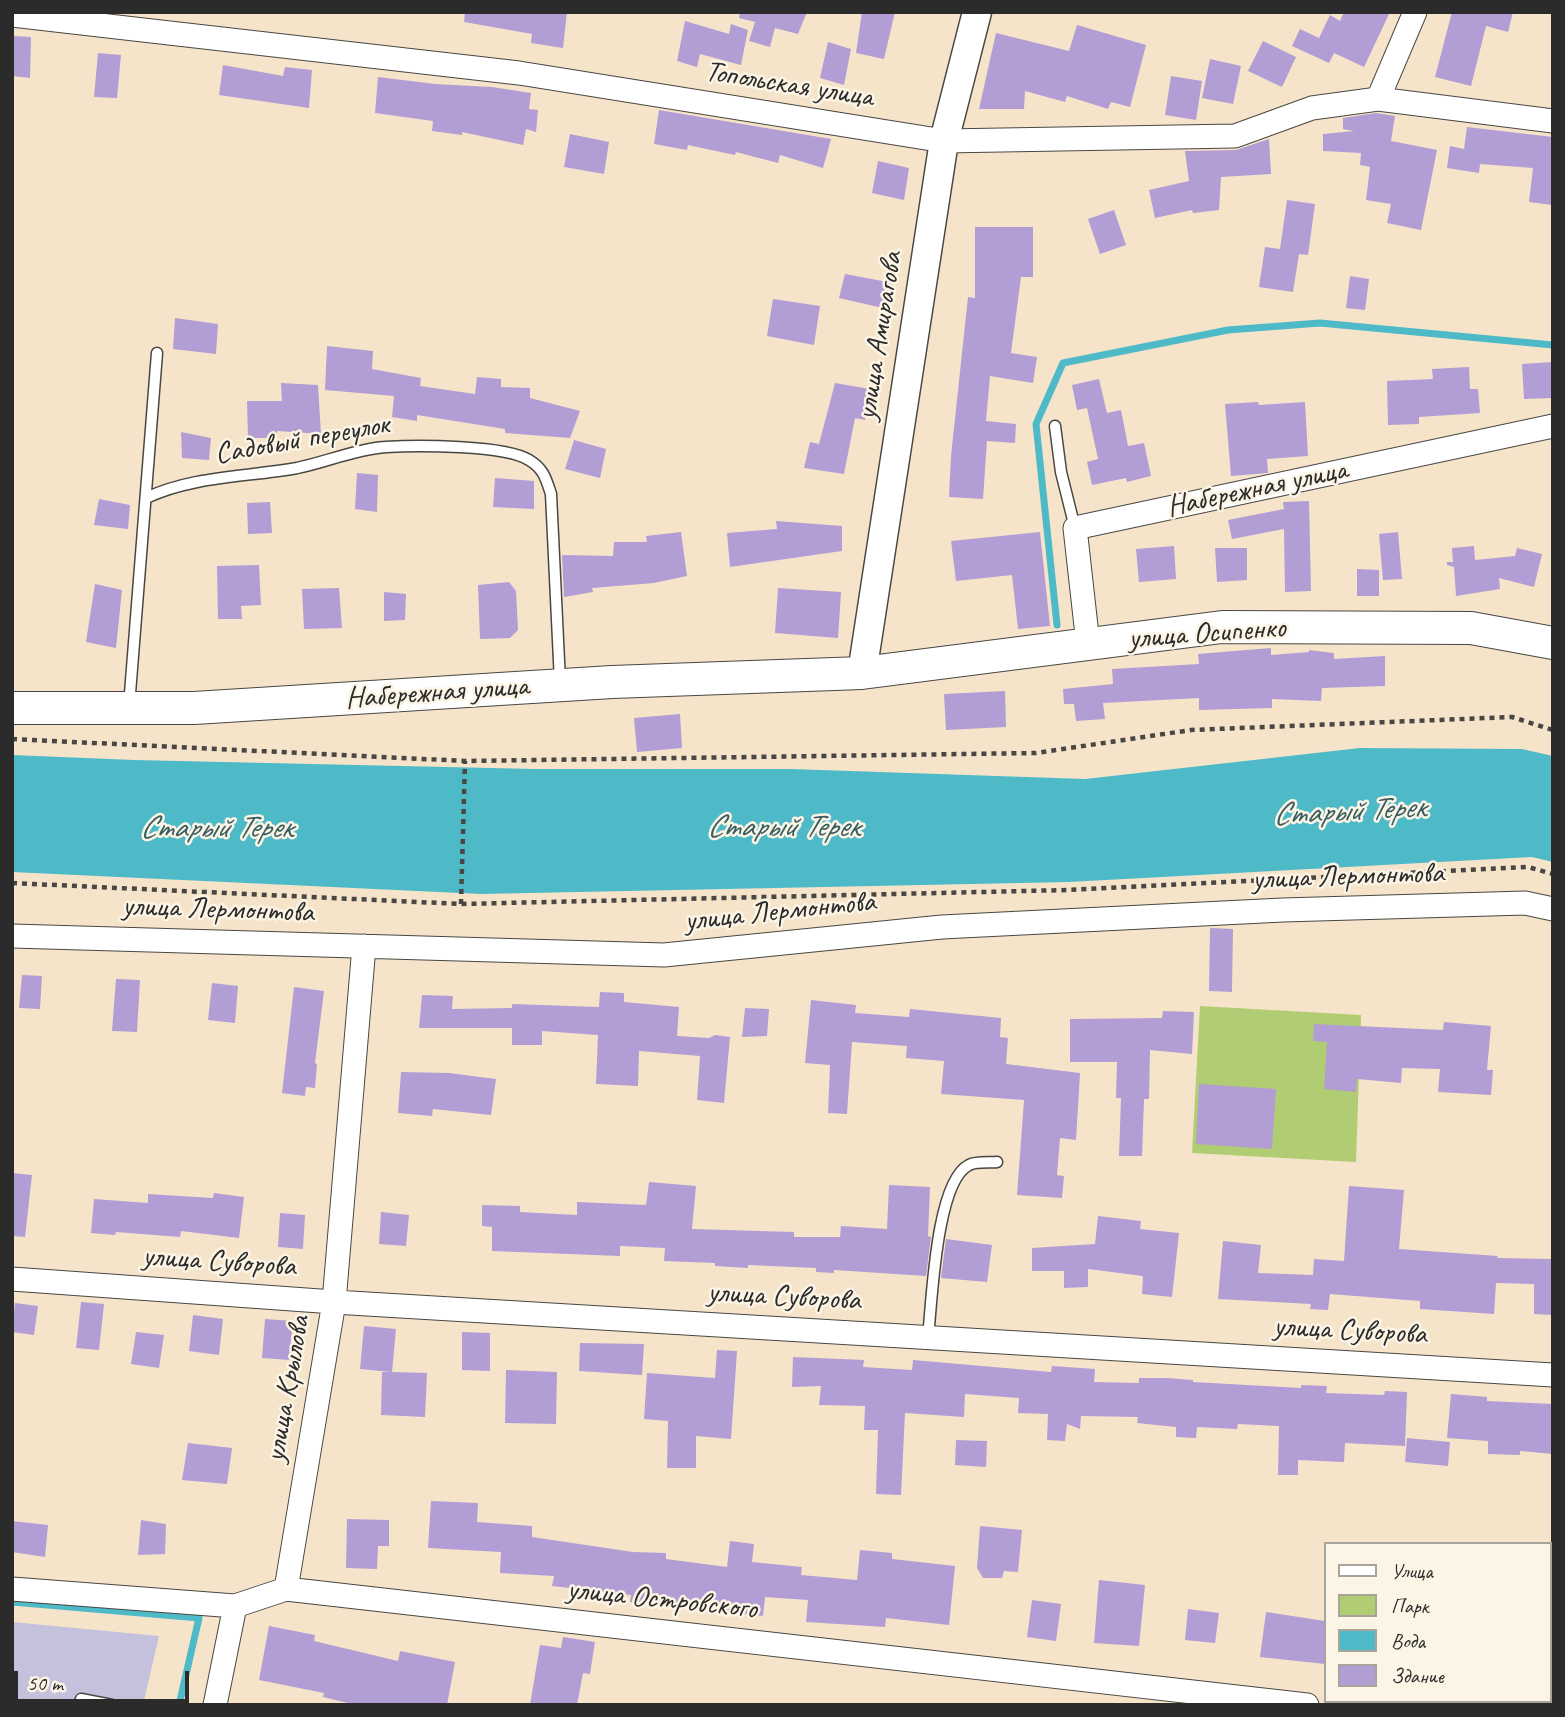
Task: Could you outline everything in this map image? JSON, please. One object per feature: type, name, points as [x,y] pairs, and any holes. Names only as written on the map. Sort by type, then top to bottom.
[{"type":"main road","name":"улица Осипенко","points":[[862,673],[1222,627],[1471,628],[1553,643]]},
{"type":"main road","name":"Набережная улица","points":[[12,708],[194,708],[560,685],[862,673]]},
{"type":"street","name":"улица Амирагова","points":[[862,673],[944,141],[977,12]]},
{"type":"street","points":[[1378,99],[1415,12]]},
{"type":"street","name":"Топольская улица","points":[[12,15],[519,74],[944,141],[1236,136],[1312,108],[1378,99],[1553,121]]},
{"type":"street","name":"Набережная улица","points":[[1075,528],[1553,426]]},
{"type":"street","points":[[1075,528],[1088,644]]},
{"type":"street","name":"улица Лермонтова","points":[[12,936],[664,955],[942,927],[1310,909],[1525,903],[1553,909]]},
{"type":"street","name":"улица Крылова","points":[[286,1590],[334,1302],[364,946]]},
{"type":"street","name":"улица Суворова","points":[[12,1279],[334,1302],[1553,1375]]},
{"type":"street","name":"улица Островского","points":[[12,1588],[235,1606],[286,1590],[1307,1705]]},
{"type":"street","points":[[215,1705],[235,1606]]},
{"type":"lane","points":[[129,708],[157,353]]},
{"type":"lane","points":[[1055,426],[1061,472],[1075,528]]},
{"type":"lane","name":"Садовый переулок","points":[[146,498],[169,487],[298,468],[384,447],[459,448],[508,453],[527,458],[544,471],[551,494],[560,685]]},
{"type":"lane","points":[[928,1337],[942,1211],[956,1177],[970,1164],[997,1162]]},
{"type":"lane","points":[[79,1705],[81,1699],[112,1705]]},
{"type":"path","points":[[12,739],[466,761],[1035,752],[1191,730],[1512,717],[1553,730]]},
{"type":"path","points":[[461,904],[466,761]]},
{"type":"path","points":[[12,883],[461,904],[1068,890],[1528,866],[1553,874]]},
{"type":"shaded area","points":[[12,1622],[159,1636],[143,1705],[12,1705]]},
{"type":"green space","points":[[1200,1006],[1361,1015],[1356,1162],[1192,1153]]},
{"type":"water","name":"Старый Терек","points":[[1360,748],[1522,749],[1553,756],[1553,862],[1532,857],[1069,882],[481,894],[12,872],[12,755],[535,769],[791,769],[1085,779]]},
{"type":"building","points":[[465,12],[567,12],[563,48],[531,43],[532,34],[464,22]]},
{"type":"building","points":[[740,12],[807,12],[798,34],[775,28],[770,47],[749,41],[755,22],[739,18]]},
{"type":"building","points":[[862,12],[895,12],[884,59],[856,53]]},
{"type":"building","points":[[1344,12],[1390,12],[1364,67],[1334,53],[1329,63],[1292,46],[1300,29],[1319,38],[1330,15],[1340,21]]},
{"type":"building","points":[[1452,12],[1513,12],[1508,32],[1486,26],[1471,86],[1435,77]]},
{"type":"building","points":[[685,21],[729,34],[731,24],[748,30],[741,65],[700,54],[697,67],[677,61]]},
{"type":"building","points":[[1077,25],[1146,45],[1130,107],[1111,102],[1108,109],[1067,96],[1065,102],[1025,91],[1024,109],[979,109],[996,33],[1069,51]]},
{"type":"building","points":[[12,36],[31,37],[30,78],[12,76]]},
{"type":"building","points":[[1263,41],[1296,57],[1282,87],[1248,71]]},
{"type":"building","points":[[828,42],[851,49],[844,85],[820,78]]},
{"type":"building","points":[[98,53],[121,55],[117,98],[94,97]]},
{"type":"building","points":[[1210,59],[1241,66],[1233,104],[1202,98]]},
{"type":"building","points":[[223,65],[283,76],[285,67],[312,70],[309,108],[219,95]]},
{"type":"building","points":[[1171,76],[1202,81],[1196,120],[1165,115]]},
{"type":"building","points":[[378,77],[531,93],[529,109],[538,110],[536,132],[526,129],[523,145],[462,132],[462,135],[432,131],[433,121],[375,113]]},
{"type":"building","points":[[659,110],[831,139],[823,168],[780,155],[778,163],[736,152],[735,155],[688,145],[687,150],[654,144]]},
{"type":"building","points":[[1376,113],[1395,116],[1391,141],[1437,150],[1421,230],[1387,223],[1391,204],[1366,200],[1370,167],[1360,165],[1361,153],[1323,151],[1323,134],[1354,131],[1343,129],[1343,118]]},
{"type":"building","points":[[1467,127],[1553,137],[1553,205],[1529,202],[1533,168],[1480,164],[1479,173],[1447,168],[1450,146],[1464,149]]},
{"type":"building","points":[[570,134],[609,142],[604,174],[564,167]]},
{"type":"building","points":[[1269,139],[1271,174],[1221,177],[1219,210],[1193,213],[1192,210],[1155,218],[1149,190],[1189,181],[1185,151],[1236,150]]},
{"type":"building","points":[[878,161],[909,168],[904,200],[872,193]]},
{"type":"building","points":[[1287,200],[1315,204],[1308,255],[1299,254],[1293,292],[1259,287],[1265,247],[1280,249]]},
{"type":"building","points":[[1114,210],[1126,245],[1100,254],[1088,219]]},
{"type":"building","points":[[975,227],[1033,227],[1033,277],[1021,277],[1011,353],[1037,357],[1033,383],[990,376],[986,421],[1016,424],[1015,443],[987,441],[983,499],[949,497],[968,297],[975,298]]},
{"type":"building","points":[[845,274],[893,283],[887,309],[839,298]]},
{"type":"building","points":[[1350,276],[1369,279],[1365,310],[1346,308]]},
{"type":"building","points":[[773,299],[820,306],[814,345],[767,336]]},
{"type":"building","points":[[175,318],[218,324],[216,354],[173,349]]},
{"type":"building","points":[[327,346],[373,351],[372,369],[421,378],[420,386],[475,394],[477,377],[501,379],[501,387],[530,388],[530,398],[580,411],[570,438],[505,433],[505,429],[417,415],[417,421],[392,417],[394,396],[325,390]]},
{"type":"building","points":[[1553,362],[1553,398],[1524,399],[1522,364]]},
{"type":"building","points":[[1469,367],[1470,389],[1478,389],[1480,413],[1419,417],[1419,424],[1388,425],[1387,381],[1433,379],[1432,369]]},
{"type":"building","points":[[1099,379],[1107,413],[1121,410],[1128,446],[1144,443],[1151,476],[1127,482],[1126,478],[1092,485],[1087,462],[1098,459],[1087,408],[1077,410],[1072,385]]},
{"type":"building","points":[[281,383],[318,385],[321,434],[277,431],[277,438],[248,438],[247,401],[282,401]]},
{"type":"building","points":[[835,383],[870,389],[865,420],[855,418],[844,474],[804,468],[810,442],[819,444]]},
{"type":"building","points":[[1258,402],[1259,405],[1305,402],[1308,456],[1267,459],[1268,473],[1231,476],[1225,404]]},
{"type":"building","points":[[181,432],[211,438],[209,460],[182,458]]},
{"type":"building","points":[[574,440],[606,449],[600,478],[565,469]]},
{"type":"building","points":[[357,473],[378,475],[377,512],[355,509]]},
{"type":"building","points":[[495,478],[534,481],[534,509],[493,507]]},
{"type":"building","points":[[99,499],[130,505],[128,529],[94,525]]},
{"type":"building","points":[[1309,501],[1311,591],[1285,592],[1284,529],[1232,539],[1228,520],[1284,509],[1283,502]]},
{"type":"building","points":[[270,502],[272,533],[248,534],[247,503]]},
{"type":"building","points":[[776,521],[842,526],[842,551],[730,567],[727,533],[777,529]]},
{"type":"building","points":[[681,532],[687,576],[654,583],[592,588],[593,592],[564,597],[562,555],[613,556],[614,542],[647,542],[646,536]]},
{"type":"building","points":[[1040,532],[1050,626],[1018,629],[1012,575],[956,581],[951,541]]},
{"type":"building","points":[[1398,532],[1402,579],[1383,580],[1379,534]]},
{"type":"building","points":[[1174,546],[1176,579],[1139,582],[1136,549]]},
{"type":"building","points":[[1474,546],[1475,560],[1515,556],[1517,548],[1542,554],[1534,587],[1499,578],[1500,589],[1456,596],[1454,567],[1447,565],[1447,562],[1453,562],[1452,548]]},
{"type":"building","points":[[1215,548],[1247,548],[1247,580],[1217,582]]},
{"type":"building","points":[[259,565],[261,605],[241,606],[242,619],[218,619],[217,566]]},
{"type":"building","points":[[1357,569],[1379,570],[1379,596],[1357,596]]},
{"type":"building","points":[[509,582],[516,591],[518,630],[510,638],[480,639],[478,585]]},
{"type":"building","points":[[95,584],[122,590],[116,648],[86,642]]},
{"type":"building","points":[[339,588],[342,628],[304,629],[302,589]]},
{"type":"building","points":[[778,588],[841,592],[838,638],[775,633]]},
{"type":"building","points":[[384,592],[406,594],[405,620],[384,621]]},
{"type":"building","points":[[1271,648],[1271,655],[1309,650],[1334,653],[1334,659],[1385,656],[1385,686],[1322,688],[1321,701],[1272,699],[1272,708],[1199,710],[1199,698],[1103,703],[1105,719],[1076,721],[1074,704],[1064,704],[1063,689],[1113,684],[1112,669],[1199,664],[1198,654]]},
{"type":"building","points":[[1005,691],[1006,727],[946,730],[944,694]]},
{"type":"building","points":[[680,714],[682,748],[637,752],[634,718]]},
{"type":"building","points":[[1210,928],[1233,929],[1232,992],[1209,991]]},
{"type":"building","points":[[22,975],[42,976],[40,1009],[19,1008]]},
{"type":"building","points":[[116,979],[140,980],[137,1032],[112,1031]]},
{"type":"building","points":[[212,983],[238,986],[235,1023],[208,1020]]},
{"type":"building","points":[[294,987],[324,991],[315,1063],[315,1088],[306,1087],[305,1096],[282,1093]]},
{"type":"building","points":[[600,992],[624,993],[624,1002],[679,1007],[677,1036],[730,1037],[724,1103],[697,1100],[700,1056],[639,1051],[638,1086],[596,1084],[598,1035],[542,1031],[542,1045],[512,1045],[512,1028],[419,1028],[422,995],[453,996],[452,1009],[512,1008],[512,1004],[599,1007]]},
{"type":"building","points":[[811,1000],[856,1005],[855,1013],[909,1017],[910,1009],[1001,1018],[1000,1037],[1008,1038],[1006,1064],[1080,1073],[1076,1140],[1060,1138],[1057,1175],[1064,1176],[1062,1198],[1017,1195],[1024,1100],[941,1094],[944,1061],[906,1058],[907,1046],[852,1042],[847,1114],[828,1113],[830,1065],[805,1063]]},
{"type":"building","points":[[745,1008],[769,1009],[767,1036],[742,1037]]},
{"type":"building","points":[[1163,1011],[1194,1012],[1192,1054],[1150,1050],[1149,1099],[1144,1099],[1142,1156],[1119,1156],[1121,1098],[1116,1098],[1117,1062],[1070,1062],[1070,1019],[1162,1018]]},
{"type":"building","points":[[1444,1022],[1491,1026],[1487,1070],[1493,1070],[1491,1095],[1438,1092],[1440,1069],[1402,1068],[1401,1083],[1357,1079],[1356,1092],[1324,1089],[1327,1042],[1313,1041],[1314,1024],[1443,1030]]},
{"type":"building","points":[[401,1072],[449,1073],[496,1079],[491,1115],[433,1109],[432,1116],[398,1113]]},
{"type":"building","points":[[1199,1084],[1276,1089],[1272,1149],[1196,1144]]},
{"type":"building","points":[[12,1173],[32,1175],[25,1237],[12,1236]]},
{"type":"building","points":[[649,1182],[696,1186],[692,1229],[794,1232],[794,1237],[840,1237],[841,1226],[887,1229],[889,1185],[930,1187],[928,1236],[931,1237],[926,1276],[834,1270],[834,1273],[816,1272],[816,1268],[748,1265],[748,1268],[715,1266],[715,1263],[664,1261],[665,1248],[620,1246],[620,1256],[492,1251],[492,1227],[482,1226],[482,1205],[520,1206],[520,1212],[577,1215],[577,1202],[646,1205]]},
{"type":"building","points":[[1349,1186],[1404,1190],[1399,1249],[1498,1256],[1497,1258],[1553,1259],[1553,1315],[1534,1314],[1534,1284],[1496,1283],[1494,1314],[1420,1309],[1420,1301],[1330,1294],[1328,1310],[1310,1309],[1311,1304],[1218,1299],[1223,1241],[1261,1245],[1258,1273],[1313,1275],[1314,1259],[1344,1261]]},
{"type":"building","points":[[214,1193],[244,1197],[239,1238],[181,1231],[180,1237],[116,1232],[115,1235],[91,1233],[94,1199],[148,1203],[148,1194],[213,1198]]},
{"type":"building","points":[[381,1212],[409,1215],[406,1246],[379,1244]]},
{"type":"building","points":[[280,1213],[305,1215],[303,1249],[278,1247]]},
{"type":"building","points":[[1098,1216],[1141,1221],[1140,1229],[1179,1233],[1172,1297],[1142,1294],[1143,1276],[1088,1269],[1088,1287],[1064,1288],[1064,1271],[1032,1271],[1032,1248],[1095,1244]]},
{"type":"building","points":[[946,1239],[992,1245],[987,1282],[941,1278]]},
{"type":"building","points":[[81,1302],[104,1304],[99,1350],[76,1348]]},
{"type":"building","points":[[15,1303],[38,1306],[34,1335],[12,1332]]},
{"type":"building","points":[[193,1315],[223,1319],[219,1355],[189,1351]]},
{"type":"building","points":[[265,1319],[293,1321],[289,1360],[262,1358]]},
{"type":"building","points":[[364,1326],[396,1329],[392,1372],[427,1373],[425,1417],[381,1415],[382,1372],[391,1372],[360,1369]]},
{"type":"building","points":[[136,1332],[164,1335],[159,1368],[131,1364]]},
{"type":"building","points":[[462,1332],[490,1333],[490,1371],[462,1370]]},
{"type":"building","points":[[580,1343],[644,1344],[642,1375],[579,1371]]},
{"type":"building","points":[[717,1350],[737,1351],[731,1439],[696,1436],[696,1468],[667,1468],[668,1421],[644,1419],[647,1373],[715,1378]]},
{"type":"building","points":[[793,1357],[864,1360],[863,1367],[912,1370],[913,1360],[1051,1372],[1052,1366],[1095,1369],[1094,1382],[1139,1383],[1139,1378],[1167,1378],[1301,1388],[1301,1385],[1327,1386],[1326,1393],[1384,1395],[1385,1391],[1407,1392],[1405,1446],[1345,1443],[1344,1462],[1298,1460],[1298,1475],[1278,1475],[1279,1426],[1238,1424],[1237,1429],[1197,1427],[1196,1438],[1176,1437],[1176,1427],[1137,1423],[1138,1417],[1081,1416],[1080,1429],[1067,1424],[1065,1441],[1047,1440],[1048,1414],[1018,1413],[1019,1398],[965,1394],[964,1417],[905,1413],[901,1495],[876,1494],[878,1430],[864,1430],[865,1406],[819,1405],[821,1386],[792,1387]]},
{"type":"building","points":[[506,1370],[557,1372],[556,1424],[505,1423]]},
{"type":"building","points":[[1451,1394],[1487,1397],[1487,1401],[1553,1404],[1553,1454],[1520,1451],[1520,1455],[1488,1454],[1488,1441],[1447,1438]]},
{"type":"building","points":[[1407,1438],[1450,1442],[1448,1466],[1405,1462]]},
{"type":"building","points":[[956,1440],[987,1441],[986,1467],[955,1465]]},
{"type":"building","points":[[188,1443],[232,1448],[227,1484],[182,1480]]},
{"type":"building","points":[[431,1501],[478,1503],[477,1522],[532,1526],[532,1537],[633,1552],[666,1553],[666,1559],[727,1567],[730,1541],[754,1544],[752,1562],[802,1567],[801,1575],[857,1580],[860,1550],[892,1553],[892,1559],[955,1566],[949,1625],[886,1618],[885,1627],[806,1622],[808,1600],[765,1597],[763,1616],[687,1608],[687,1605],[630,1602],[631,1595],[552,1586],[554,1576],[500,1573],[501,1552],[428,1548]]},
{"type":"building","points":[[347,1519],[389,1520],[389,1546],[378,1546],[377,1569],[346,1568]]},
{"type":"building","points":[[141,1520],[166,1524],[165,1554],[138,1555]]},
{"type":"building","points":[[12,1521],[48,1525],[45,1557],[12,1552]]},
{"type":"building","points":[[980,1526],[1022,1530],[1018,1572],[1004,1571],[1002,1578],[983,1578],[977,1568]]},
{"type":"building","points":[[1099,1580],[1145,1585],[1139,1646],[1094,1643]]},
{"type":"building","points":[[1032,1600],[1061,1604],[1056,1641],[1027,1637]]},
{"type":"building","points":[[1188,1609],[1219,1613],[1215,1643],[1185,1640]]},
{"type":"building","points":[[1266,1612],[1324,1621],[1324,1664],[1260,1657]]},
{"type":"building","points":[[269,1626],[315,1635],[314,1641],[398,1661],[400,1651],[455,1662],[447,1705],[356,1705],[323,1697],[324,1693],[259,1680]]},
{"type":"building","points":[[563,1637],[595,1642],[590,1674],[583,1673],[577,1705],[530,1705],[540,1645],[561,1648]]},
{"type":"waterway","points":[[1057,625],[1036,424],[1063,363],[1228,330],[1320,323],[1553,345]]},
{"type":"waterway","points":[[12,1602],[199,1618],[179,1705]]}]
